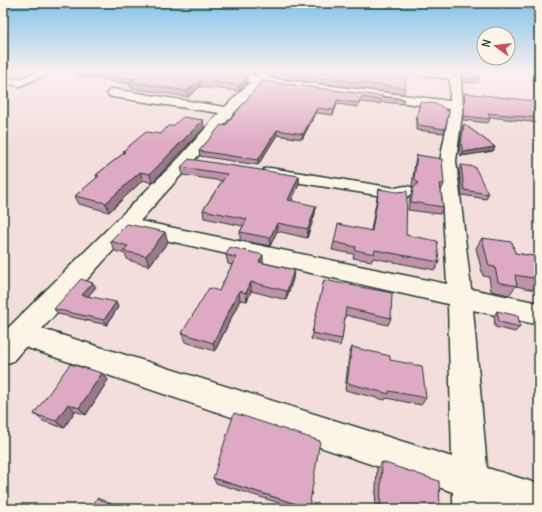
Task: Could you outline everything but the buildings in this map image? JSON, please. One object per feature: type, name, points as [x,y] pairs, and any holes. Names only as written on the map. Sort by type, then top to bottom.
[{"type":"street","points":[[131,96],[228,111]]},
{"type":"street","points":[[243,96],[228,111],[194,161],[126,224],[12,343],[472,495],[539,503]]},
{"type":"street","points":[[392,96],[457,106]]},
{"type":"street","points":[[457,96],[457,106],[448,160],[460,296],[472,495]]},
{"type":"street","points":[[256,171],[395,194],[405,191]]},
{"type":"street","points":[[126,224],[539,314]]}]
